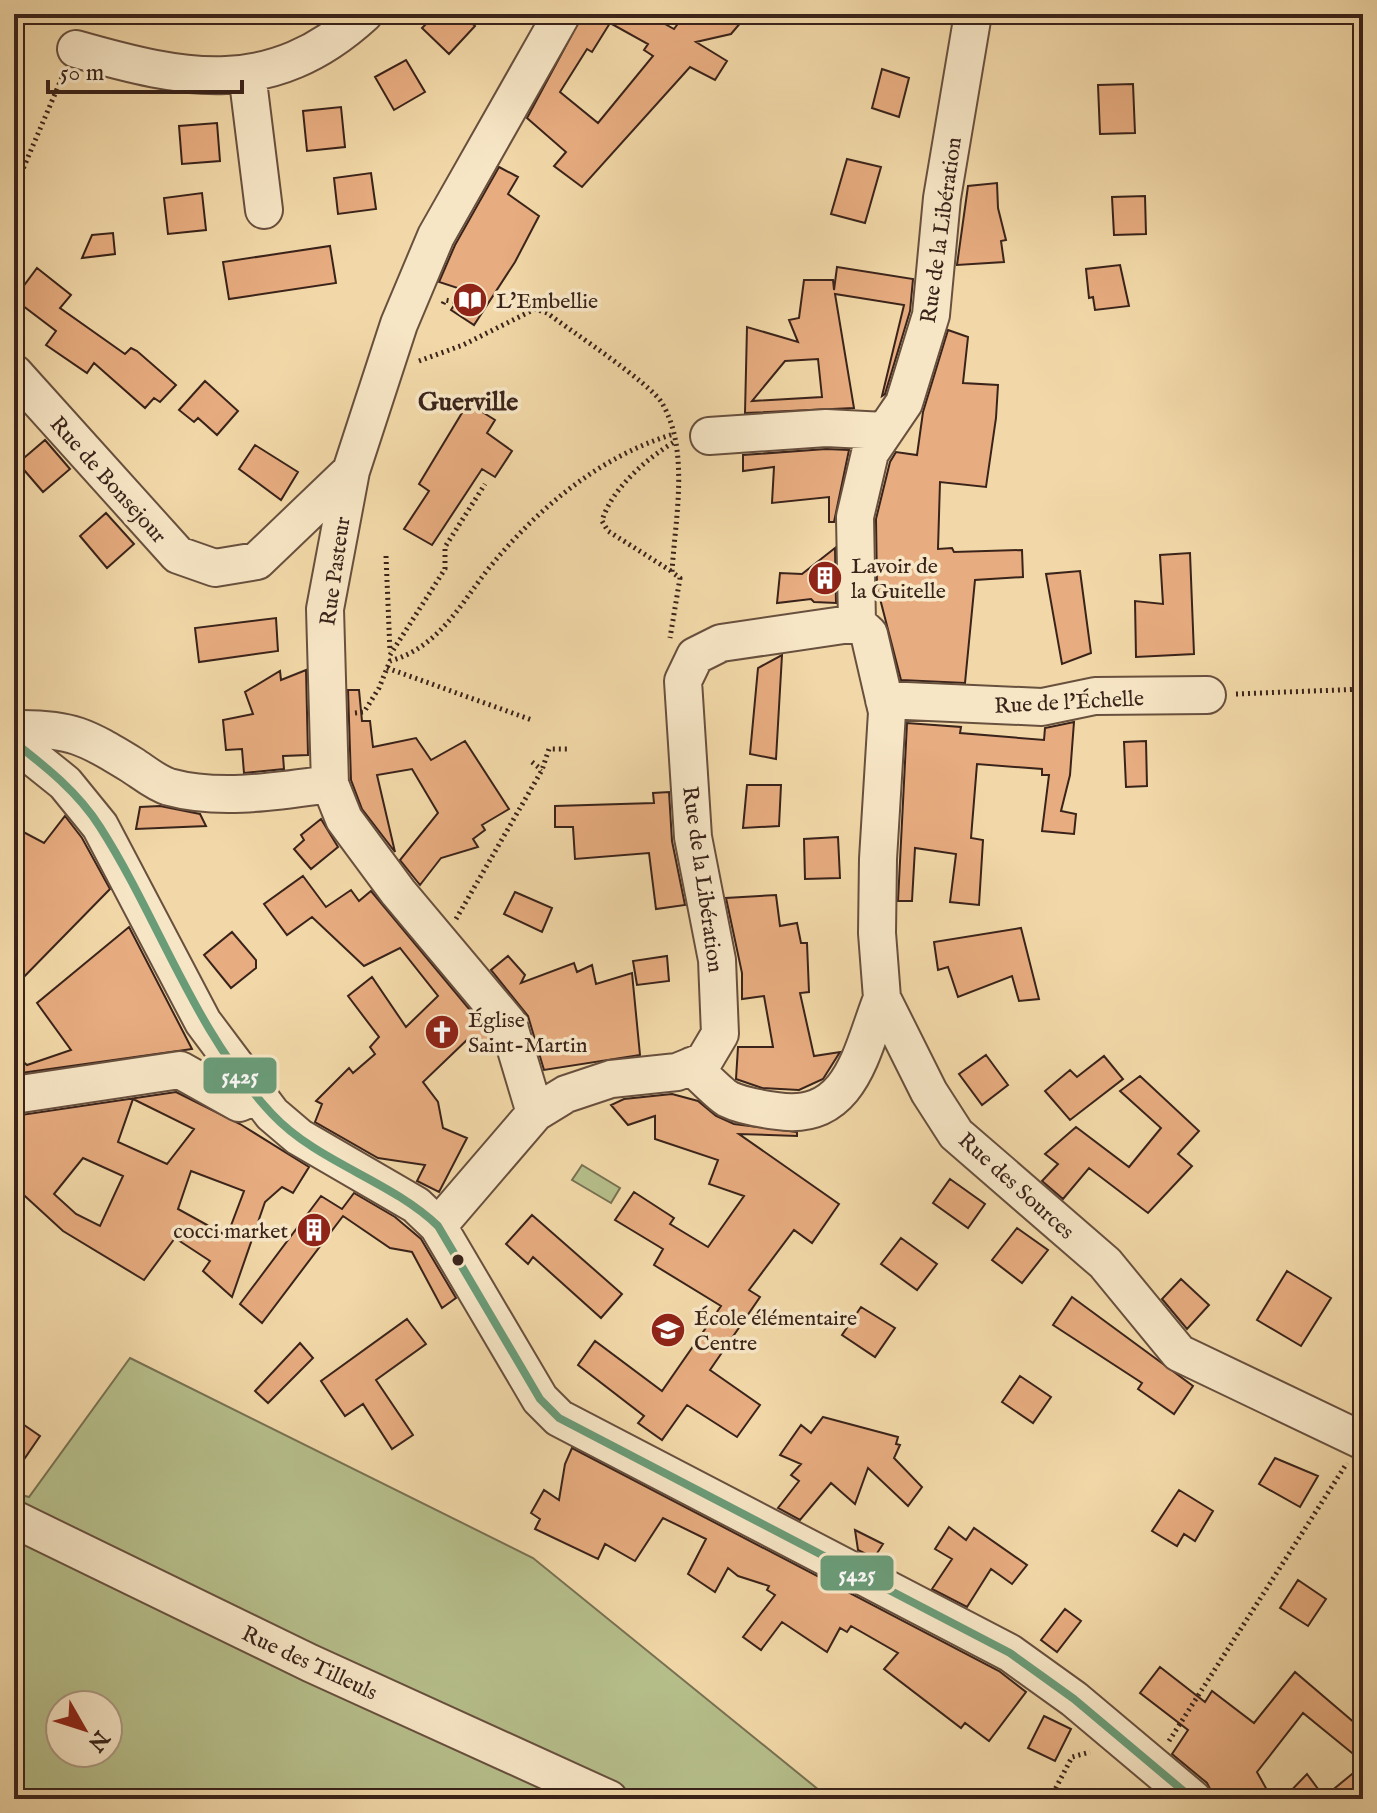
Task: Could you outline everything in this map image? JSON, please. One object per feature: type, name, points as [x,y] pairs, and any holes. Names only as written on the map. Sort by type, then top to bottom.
[{"type":"street","points":[[76,49],[150,70],[229,78],[278,66],[337,38],[364,14]]},
{"type":"street","name":"Rue Pasteur","points":[[535,1113],[508,1023],[344,819],[330,784],[325,609],[351,471],[399,324],[436,236],[562,14]]},
{"type":"street","name":"Rue de la Libération","points":[[884,700],[869,634],[857,623],[855,517],[870,453],[904,403],[931,315],[942,198],[973,14]]},
{"type":"street","points":[[247,73],[264,210]]},
{"type":"street","name":"Rue de Bonsejour","points":[[18,383],[178,555],[215,568],[257,561],[351,471]]},
{"type":"street","points":[[686,437],[826,428],[885,431]]},
{"type":"street","name":"Rue de la Libération","points":[[691,1066],[704,1061],[720,1034],[717,960],[693,837],[683,681],[695,656],[721,643],[857,623]]},
{"type":"street","name":"Rue de l'Échelle","points":[[884,700],[1042,707],[1095,696],[1207,695]]},
{"type":"street","name":"Rue des Sources","points":[[884,700],[887,712],[877,933],[882,998],[929,1092],[956,1134],[1105,1263],[1179,1353],[1361,1440]]},
{"type":"street","points":[[14,732],[16,729],[51,729],[75,733],[166,786],[195,792],[266,792],[330,784]]},
{"type":"street","points":[[14,742],[65,783],[100,826],[185,991],[256,1096],[286,1129],[416,1205],[438,1226],[540,1399],[559,1418],[997,1645],[1053,1682],[1193,1799]]},
{"type":"street","points":[[438,1226],[535,1113],[566,1094],[611,1079],[677,1072],[691,1066],[731,1101],[799,1114],[825,1107],[841,1093],[854,1071],[882,998]]},
{"type":"street","points":[[14,1095],[180,1070],[239,1103],[256,1096]]},
{"type":"street","name":"Rue des Tilleuls","points":[[14,1519],[310,1663],[609,1799]]},
{"type":"path","points":[[14,190],[76,49]]},
{"type":"path","points":[[382,379],[535,309],[547,313],[661,400],[686,437]]},
{"type":"path","points":[[668,650],[680,578],[608,531],[602,521],[606,507],[617,493],[655,454],[686,437]]},
{"type":"path","points":[[672,572],[678,460],[686,437]]},
{"type":"path","points":[[389,661],[412,655],[435,639],[490,567],[568,489],[636,445],[686,437]]},
{"type":"path","points":[[327,715],[364,712],[389,661],[445,569],[445,547],[485,484]]},
{"type":"path","points":[[386,556],[389,661]]},
{"type":"path","points":[[389,661],[532,720]]},
{"type":"path","points":[[1207,695],[1363,689]]},
{"type":"path","points":[[442,944],[542,770],[549,749],[569,749]]},
{"type":"path","points":[[532,762],[542,770]]},
{"type":"path","points":[[1154,1766],[1361,1440]]},
{"type":"path","points":[[1050,1799],[1072,1757],[1098,1752]]},
{"type":"green space","points":[[582,1165],[620,1188],[611,1203],[572,1180]]},
{"type":"green space","points":[[130,1358],[533,1558],[830,1799],[14,1799],[14,1493],[29,1497]]},
{"type":"building","points":[[436,14],[462,14],[475,26],[449,54],[422,28]]},
{"type":"building","points":[[583,14],[647,14],[674,29],[685,14],[748,14],[731,34],[696,42],[727,61],[715,80],[690,67],[582,187],[554,166],[566,152],[527,118]],"holes":[[[610,23],[648,44],[644,50],[653,56],[598,123],[560,92],[587,49],[592,52]]]},
{"type":"building","points":[[406,60],[425,92],[394,110],[375,77]]},
{"type":"building","points":[[882,69],[909,78],[899,117],[872,108]]},
{"type":"building","points":[[1133,84],[1135,133],[1100,134],[1098,85]]},
{"type":"building","points":[[341,107],[345,147],[307,151],[303,111]]},
{"type":"building","points":[[217,123],[220,161],[182,164],[179,126]]},
{"type":"building","points":[[847,159],[881,167],[865,223],[831,214]]},
{"type":"building","points":[[499,167],[518,177],[508,194],[539,216],[515,262],[474,325],[451,310],[464,290],[439,282],[455,245]]},
{"type":"building","points":[[371,173],[376,209],[338,214],[334,178]]},
{"type":"building","points":[[997,183],[998,208],[1006,240],[1001,241],[1004,262],[957,265],[968,186]]},
{"type":"building","points":[[202,193],[206,230],[168,234],[164,198]]},
{"type":"building","points":[[1145,196],[1146,234],[1114,235],[1112,197]]},
{"type":"building","points":[[113,233],[115,254],[82,258],[92,235]]},
{"type":"building","points":[[330,246],[336,283],[229,299],[223,262]]},
{"type":"building","points":[[1120,265],[1129,306],[1095,310],[1093,297],[1089,298],[1086,269]]},
{"type":"building","points":[[837,267],[913,279],[910,311],[885,394],[882,396],[904,305],[835,294],[854,408],[745,413],[747,327],[798,342],[789,320],[799,318],[804,280],[833,280],[834,290]],"holes":[[[818,359],[822,397],[752,401],[785,361]]]},
{"type":"building","points":[[37,268],[71,295],[60,308],[125,354],[131,348],[137,351],[176,385],[160,402],[154,398],[145,408],[94,363],[87,373],[46,345],[56,331],[14,299]]},
{"type":"building","points":[[948,330],[968,337],[963,383],[998,385],[986,487],[940,482],[938,549],[952,548],[954,552],[1022,550],[1023,577],[975,580],[965,683],[901,680],[877,587],[876,519],[890,462],[896,452],[917,455],[923,412]]},
{"type":"building","points":[[205,381],[238,411],[217,435],[198,418],[194,422],[179,410]]},
{"type":"building","points":[[468,403],[495,420],[487,433],[512,451],[495,477],[482,469],[432,545],[404,529],[429,491],[419,484]]},
{"type":"building","points":[[45,440],[70,469],[43,492],[18,463]]},
{"type":"building","points":[[255,445],[298,472],[281,500],[239,469]]},
{"type":"building","points":[[849,450],[834,522],[829,522],[829,497],[772,503],[774,467],[743,471],[743,455]]},
{"type":"building","points":[[106,513],[134,544],[107,568],[80,536]]},
{"type":"building","points":[[835,548],[836,603],[814,602],[811,599],[777,603],[780,573],[802,574]]},
{"type":"building","points":[[1190,553],[1194,654],[1136,657],[1135,601],[1163,604],[1160,555]]},
{"type":"building","points":[[1080,571],[1091,653],[1062,664],[1046,574]]},
{"type":"building","points":[[276,618],[278,651],[199,662],[195,628]]},
{"type":"building","points":[[782,655],[776,759],[750,754],[758,668]]},
{"type":"building","points":[[306,670],[308,755],[283,756],[284,769],[244,773],[242,749],[226,750],[223,720],[253,714],[245,692],[280,671],[281,680]]},
{"type":"building","points":[[348,690],[359,690],[362,721],[370,721],[373,747],[416,738],[431,760],[465,741],[509,809],[482,825],[485,830],[473,839],[478,847],[441,858],[420,885],[400,860],[438,813],[412,769],[377,775],[395,852],[362,809],[351,780]]},
{"type":"building","points":[[1074,722],[1070,775],[1061,811],[1076,814],[1074,834],[1042,831],[1049,775],[1042,775],[1042,769],[977,764],[971,838],[983,840],[979,905],[950,902],[956,854],[915,848],[912,901],[898,901],[907,723],[961,727],[960,733],[1044,740],[1045,728]]},
{"type":"building","points":[[1146,741],[1147,786],[1126,787],[1124,742]]},
{"type":"building","points":[[747,785],[781,785],[779,826],[743,828]]},
{"type":"building","points":[[669,792],[672,841],[685,905],[656,909],[649,853],[575,859],[573,827],[555,827],[555,806],[654,803],[653,793]]},
{"type":"building","points":[[160,806],[200,814],[206,826],[136,829],[140,807]]},
{"type":"building","points":[[65,816],[82,838],[110,889],[14,987],[14,827],[44,843]]},
{"type":"building","points":[[321,819],[338,847],[311,869],[294,849],[304,840],[301,835]]},
{"type":"building","points":[[838,837],[840,878],[805,879],[804,839]]},
{"type":"building","points":[[303,876],[326,907],[351,890],[359,901],[371,891],[489,1033],[494,1049],[485,1051],[470,1037],[423,1082],[438,1102],[443,1128],[467,1138],[439,1192],[417,1181],[425,1165],[378,1158],[315,1122],[322,1104],[316,1101],[349,1068],[353,1073],[375,1054],[370,1047],[379,1037],[348,996],[372,977],[406,1027],[438,996],[400,948],[364,966],[312,917],[287,935],[264,904]]},
{"type":"building","points":[[515,892],[552,908],[542,932],[504,914]]},
{"type":"building","points":[[776,895],[780,926],[797,923],[801,943],[807,943],[809,992],[800,993],[814,1056],[840,1052],[823,1079],[799,1090],[762,1088],[736,1079],[738,1047],[773,1047],[764,996],[742,999],[742,973],[726,898]]},
{"type":"building","points":[[129,927],[192,1049],[14,1074],[14,1054],[27,1065],[71,1050],[37,1003]]},
{"type":"building","points":[[1021,928],[1039,999],[1019,1001],[1012,976],[958,997],[948,967],[938,970],[934,942]]},
{"type":"building","points":[[232,932],[256,960],[256,968],[231,988],[204,955]]},
{"type":"building","points":[[508,956],[525,975],[521,983],[574,963],[577,972],[592,965],[596,984],[632,973],[640,1055],[544,1070],[528,1016],[491,970]]},
{"type":"building","points":[[667,956],[669,981],[637,985],[633,961]]},
{"type":"building","points":[[986,1055],[1008,1085],[982,1105],[959,1074]]},
{"type":"building","points":[[1104,1056],[1123,1079],[1070,1120],[1045,1091],[1070,1070],[1077,1077]]},
{"type":"building","points":[[1140,1076],[1199,1131],[1178,1154],[1192,1166],[1148,1213],[1089,1168],[1063,1199],[1042,1181],[1058,1164],[1045,1154],[1076,1127],[1129,1167],[1161,1128],[1120,1091]]},
{"type":"building","points":[[176,1092],[240,1124],[309,1167],[293,1193],[282,1187],[265,1202],[232,1297],[203,1271],[210,1261],[175,1238],[144,1280],[63,1231],[14,1186],[14,1116]],"holes":[[[133,1099],[194,1129],[167,1164],[118,1142]],[[83,1158],[123,1176],[100,1226],[76,1214],[54,1194]],[[191,1171],[244,1191],[227,1236],[178,1209]]]},
{"type":"building","points":[[672,1094],[698,1101],[716,1116],[734,1124],[797,1132],[797,1136],[739,1134],[839,1204],[812,1243],[794,1230],[749,1290],[760,1297],[710,1370],[760,1405],[737,1437],[687,1405],[662,1440],[638,1423],[644,1416],[578,1365],[595,1341],[662,1391],[721,1306],[654,1265],[663,1249],[615,1220],[634,1192],[674,1218],[670,1224],[708,1247],[744,1196],[709,1184],[718,1160],[655,1139],[655,1116],[628,1125],[611,1105],[624,1099]]},
{"type":"building","points":[[950,1179],[985,1204],[968,1228],[933,1203]]},
{"type":"building","points":[[354,1193],[395,1217],[421,1239],[456,1298],[442,1308],[412,1252],[390,1248],[343,1216],[262,1323],[240,1304],[321,1196],[342,1209]]},
{"type":"building","points":[[532,1215],[622,1294],[601,1318],[533,1257],[528,1264],[506,1244]]},
{"type":"building","points":[[1017,1228],[1048,1250],[1022,1283],[992,1260]]},
{"type":"building","points":[[901,1238],[937,1264],[917,1290],[881,1264]]},
{"type":"building","points":[[1287,1271],[1331,1298],[1301,1346],[1257,1320]]},
{"type":"building","points":[[1181,1279],[1209,1305],[1187,1329],[1162,1299]]},
{"type":"building","points":[[1072,1297],[1193,1386],[1174,1414],[1138,1389],[1142,1383],[1053,1325]]},
{"type":"building","points":[[861,1307],[895,1328],[875,1357],[842,1335]]},
{"type":"building","points":[[407,1319],[426,1344],[376,1380],[413,1435],[392,1449],[363,1404],[345,1416],[321,1381]]},
{"type":"building","points":[[300,1343],[313,1358],[268,1403],[255,1391]]},
{"type":"building","points":[[1020,1376],[1051,1397],[1033,1423],[1002,1402]]},
{"type":"building","points":[[823,1417],[898,1437],[896,1444],[900,1445],[894,1458],[922,1487],[908,1506],[868,1468],[855,1504],[831,1483],[800,1520],[778,1508],[799,1481],[791,1475],[801,1464],[780,1455],[801,1425],[811,1433]]},
{"type":"building","points":[[14,1418],[40,1436],[14,1474]]},
{"type":"building","points":[[572,1448],[999,1671],[1026,1692],[989,1741],[965,1723],[961,1728],[884,1669],[898,1653],[851,1626],[847,1632],[840,1628],[827,1652],[782,1622],[761,1650],[743,1637],[775,1595],[767,1590],[769,1586],[738,1576],[728,1568],[715,1592],[688,1574],[706,1539],[663,1518],[635,1561],[605,1544],[598,1559],[535,1529],[540,1519],[531,1513],[544,1490],[559,1500],[565,1464]]},
{"type":"building","points":[[1275,1458],[1318,1476],[1300,1507],[1259,1484]]},
{"type":"building","points":[[1179,1490],[1213,1511],[1195,1541],[1184,1534],[1177,1546],[1152,1531]]},
{"type":"building","points":[[949,1527],[966,1540],[974,1528],[1027,1565],[1012,1584],[991,1569],[967,1607],[932,1589],[952,1559],[935,1549]]},
{"type":"building","points":[[855,1530],[883,1544],[874,1558],[858,1550]]},
{"type":"building","points":[[1298,1580],[1326,1599],[1308,1626],[1280,1608]]},
{"type":"building","points":[[1065,1609],[1081,1621],[1057,1652],[1041,1640]]},
{"type":"building","points":[[1160,1667],[1205,1702],[1212,1691],[1254,1723],[1295,1672],[1363,1730],[1363,1762],[1303,1713],[1257,1772],[1272,1799],[1215,1799],[1207,1783],[1172,1754],[1188,1730],[1140,1693]]},
{"type":"building","points":[[1044,1716],[1071,1729],[1055,1761],[1028,1748]]},
{"type":"building","points":[[1363,1765],[1363,1799],[1283,1799],[1307,1774],[1324,1797]]},
{"type":"transit line","name":"5425","points":[[14,742],[72,791],[100,827],[199,1012],[245,1082],[290,1131],[398,1196],[438,1226],[540,1399],[559,1418],[1010,1653],[1074,1699],[1193,1799]]},
{"type":"place","name":"L'Embellie","points":[[470,300]]},
{"type":"place","name":"Lavoir de la Guitelle","points":[[825,578]]},
{"type":"place","name":"Église Saint-Martin","points":[[442,1032]]},
{"type":"place","name":"cocci market","points":[[314,1230]]},
{"type":"place","name":"École élémentaire Centre","points":[[668,1330]]},
{"type":"district","name":"Guerville","points":[[468,401]]}]
